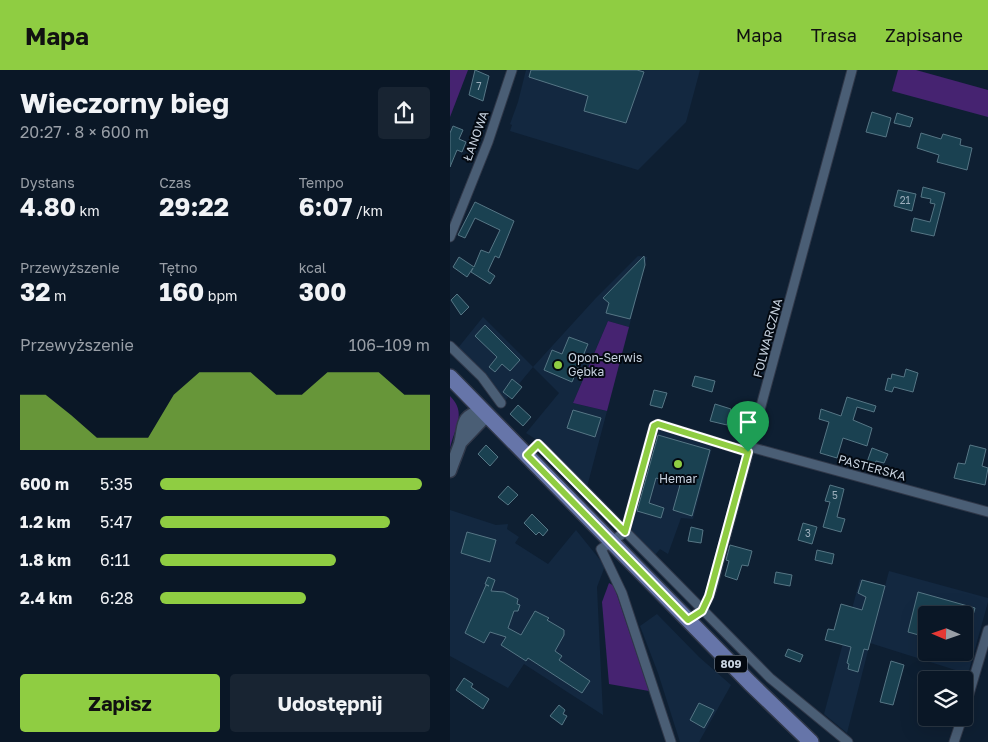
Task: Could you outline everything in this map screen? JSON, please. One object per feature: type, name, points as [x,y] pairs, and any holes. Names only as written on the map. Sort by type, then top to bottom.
[{"type":"main road","name":"809","points":[[450,377],[688,620],[811,742]]},
{"type":"street","name":"ŁANOWA","points":[[450,237],[488,142],[512,70]]},
{"type":"street","name":"FOLWARCZNA","points":[[702,611],[709,596],[719,561],[852,70]]},
{"type":"street","points":[[450,346],[482,377],[501,403]]},
{"type":"street","points":[[450,471],[461,442],[482,420],[483,410]]},
{"type":"street","name":"PASTERSKA","points":[[625,532],[654,426],[658,424],[988,512]]},
{"type":"street","points":[[527,455],[538,444],[770,678],[848,742]]},
{"type":"street","points":[[625,532],[601,549],[622,593],[671,742]]},
{"type":"street","points":[[688,620],[702,611]]},
{"type":"street","points":[[973,681],[988,630]]},
{"type":"street","points":[[954,742],[959,726]]},
{"type":"shaded area","points":[[450,70],[468,70],[450,117]]},
{"type":"shaded area","points":[[526,70],[700,70],[686,122],[638,170],[510,131],[512,125],[510,124]]},
{"type":"shaded area","points":[[898,70],[916,70],[988,90],[988,117],[892,91]]},
{"type":"shaded area","points":[[638,256],[647,257],[629,327],[608,321],[573,403],[607,411],[587,487],[554,451],[526,433],[559,393],[533,367],[595,299]]},
{"type":"shaded area","points":[[483,317],[533,367],[505,401],[458,348]]},
{"type":"shaded area","points":[[608,321],[629,327],[607,411],[573,403]]},
{"type":"shaded area","points":[[450,396],[458,408],[459,414],[450,448]]},
{"type":"shaded area","points":[[657,428],[713,444],[693,519],[681,518],[668,554],[660,549],[655,555],[629,529]]},
{"type":"shaded area","points":[[450,510],[496,525],[508,524],[507,529],[519,537],[515,543],[548,564],[576,530],[605,566],[597,587],[603,715],[524,664],[508,688],[450,656]]},
{"type":"shaded area","points":[[889,571],[988,598],[988,602],[973,656],[973,606],[918,606],[918,658],[870,643],[847,733],[824,714],[860,579],[885,586]]},
{"type":"shaded area","points":[[609,583],[614,586],[649,691],[609,684],[602,602]]},
{"type":"shaded area","points":[[657,614],[699,657],[731,685],[699,742],[680,742],[658,673],[640,626]]},
{"type":"shaded area","points":[[927,661],[972,661],[969,671],[959,671]]},
{"type":"building","points":[[475,70],[489,76],[483,101],[469,95]]},
{"type":"building","points":[[531,70],[637,70],[644,72],[626,123],[584,111],[588,96],[529,77]]},
{"type":"building","points":[[872,112],[891,118],[886,137],[866,132]]},
{"type":"building","points":[[897,113],[913,118],[910,127],[894,123]]},
{"type":"building","points":[[453,126],[463,130],[459,139],[466,142],[462,152],[457,150],[450,167],[450,133]]},
{"type":"building","points":[[921,133],[941,139],[943,134],[961,139],[960,145],[972,148],[967,170],[937,162],[939,155],[917,148]]},
{"type":"building","points":[[923,187],[945,193],[934,236],[911,231],[914,218],[930,222],[935,204],[930,203],[931,199],[921,197]]},
{"type":"building","points":[[898,190],[916,194],[912,211],[894,206]]},
{"type":"building","points":[[475,202],[514,221],[499,258],[495,256],[488,271],[495,276],[490,284],[471,272],[473,268],[467,277],[453,267],[459,257],[474,267],[481,250],[489,253],[500,230],[475,218],[465,238],[458,235]]},
{"type":"building","points":[[644,256],[645,265],[630,319],[606,313],[609,303],[603,298]]},
{"type":"building","points":[[457,294],[469,307],[461,315],[451,300]]},
{"type":"building","points":[[485,325],[520,360],[510,371],[502,364],[495,372],[489,367],[497,357],[475,336]]},
{"type":"building","points":[[569,337],[588,344],[572,382],[544,370],[552,350],[562,354]]},
{"type":"building","points":[[906,369],[918,373],[913,392],[894,387],[892,392],[885,390],[888,378],[891,379],[892,374],[904,377]]},
{"type":"building","points":[[695,376],[715,381],[712,392],[692,386]]},
{"type":"building","points":[[512,379],[522,387],[512,399],[503,392]]},
{"type":"building","points":[[654,390],[667,393],[662,408],[650,405]]},
{"type":"building","points":[[847,397],[876,406],[874,412],[857,407],[853,420],[872,428],[867,446],[843,438],[837,458],[820,453],[829,422],[819,419],[821,409],[841,416]]},
{"type":"building","points":[[715,404],[731,409],[727,425],[710,421]]},
{"type":"building","points":[[518,405],[531,417],[523,426],[510,414]]},
{"type":"building","points":[[573,410],[601,418],[595,437],[567,428]]},
{"type":"building","name":"Hemar","points":[[658,435],[710,450],[692,516],[673,510],[680,485],[656,478],[649,503],[664,508],[661,518],[637,511]]},
{"type":"building","points":[[486,445],[498,457],[490,466],[478,454]]},
{"type":"building","points":[[970,445],[986,449],[982,466],[988,468],[985,485],[954,478],[958,463],[965,464]]},
{"type":"building","points":[[872,448],[888,454],[884,463],[876,461],[874,468],[866,465]]},
{"type":"building","points":[[830,485],[844,489],[837,517],[845,519],[841,532],[823,527],[830,502],[825,501]]},
{"type":"building","points":[[508,486],[518,495],[508,505],[498,497]]},
{"type":"building","points":[[532,514],[548,530],[543,536],[539,532],[536,535],[524,523]]},
{"type":"building","points":[[803,523],[817,527],[812,544],[798,540]]},
{"type":"building","points":[[691,527],[703,530],[701,543],[688,541]]},
{"type":"building","points":[[467,532],[496,540],[490,562],[461,553]]},
{"type":"building","points":[[730,545],[752,551],[748,566],[742,565],[737,580],[725,576],[729,561],[726,560]]},
{"type":"building","points":[[817,550],[834,554],[832,564],[815,560]]},
{"type":"building","points":[[776,572],[792,575],[790,586],[774,583]]},
{"type":"building","points":[[488,577],[495,580],[491,591],[504,592],[518,599],[517,604],[520,605],[518,611],[514,611],[508,628],[521,635],[535,611],[549,618],[547,620],[564,630],[564,635],[555,651],[562,656],[559,660],[590,681],[582,693],[528,658],[526,661],[501,645],[506,637],[490,632],[484,643],[465,633],[486,585],[489,586],[485,584]]},
{"type":"building","points":[[862,580],[885,586],[868,650],[864,649],[858,672],[848,669],[849,664],[847,663],[851,647],[825,640],[828,629],[834,630],[841,604],[862,610],[866,597],[858,593]]},
{"type":"building","points":[[918,592],[968,606],[918,606],[918,635],[908,632]]},
{"type":"building","points":[[788,649],[803,655],[800,662],[785,656]]},
{"type":"building","points":[[891,661],[904,665],[893,705],[880,702]]},
{"type":"building","points":[[464,678],[473,684],[471,687],[489,699],[483,709],[456,690]]},
{"type":"building","points":[[699,703],[714,710],[704,728],[690,720]]},
{"type":"building","points":[[559,705],[565,710],[563,714],[567,716],[562,725],[550,716]]},
{"type":"place","name":"Opon-Serwis Gębka","points":[[558,365]]},
{"type":"place","name":"Hemar","points":[[678,464]]},
{"type":"route","points":[[658,424],[688,432],[748,452],[709,596],[702,611],[688,620],[527,455],[538,444],[625,532],[654,426],[658,424]]}]
